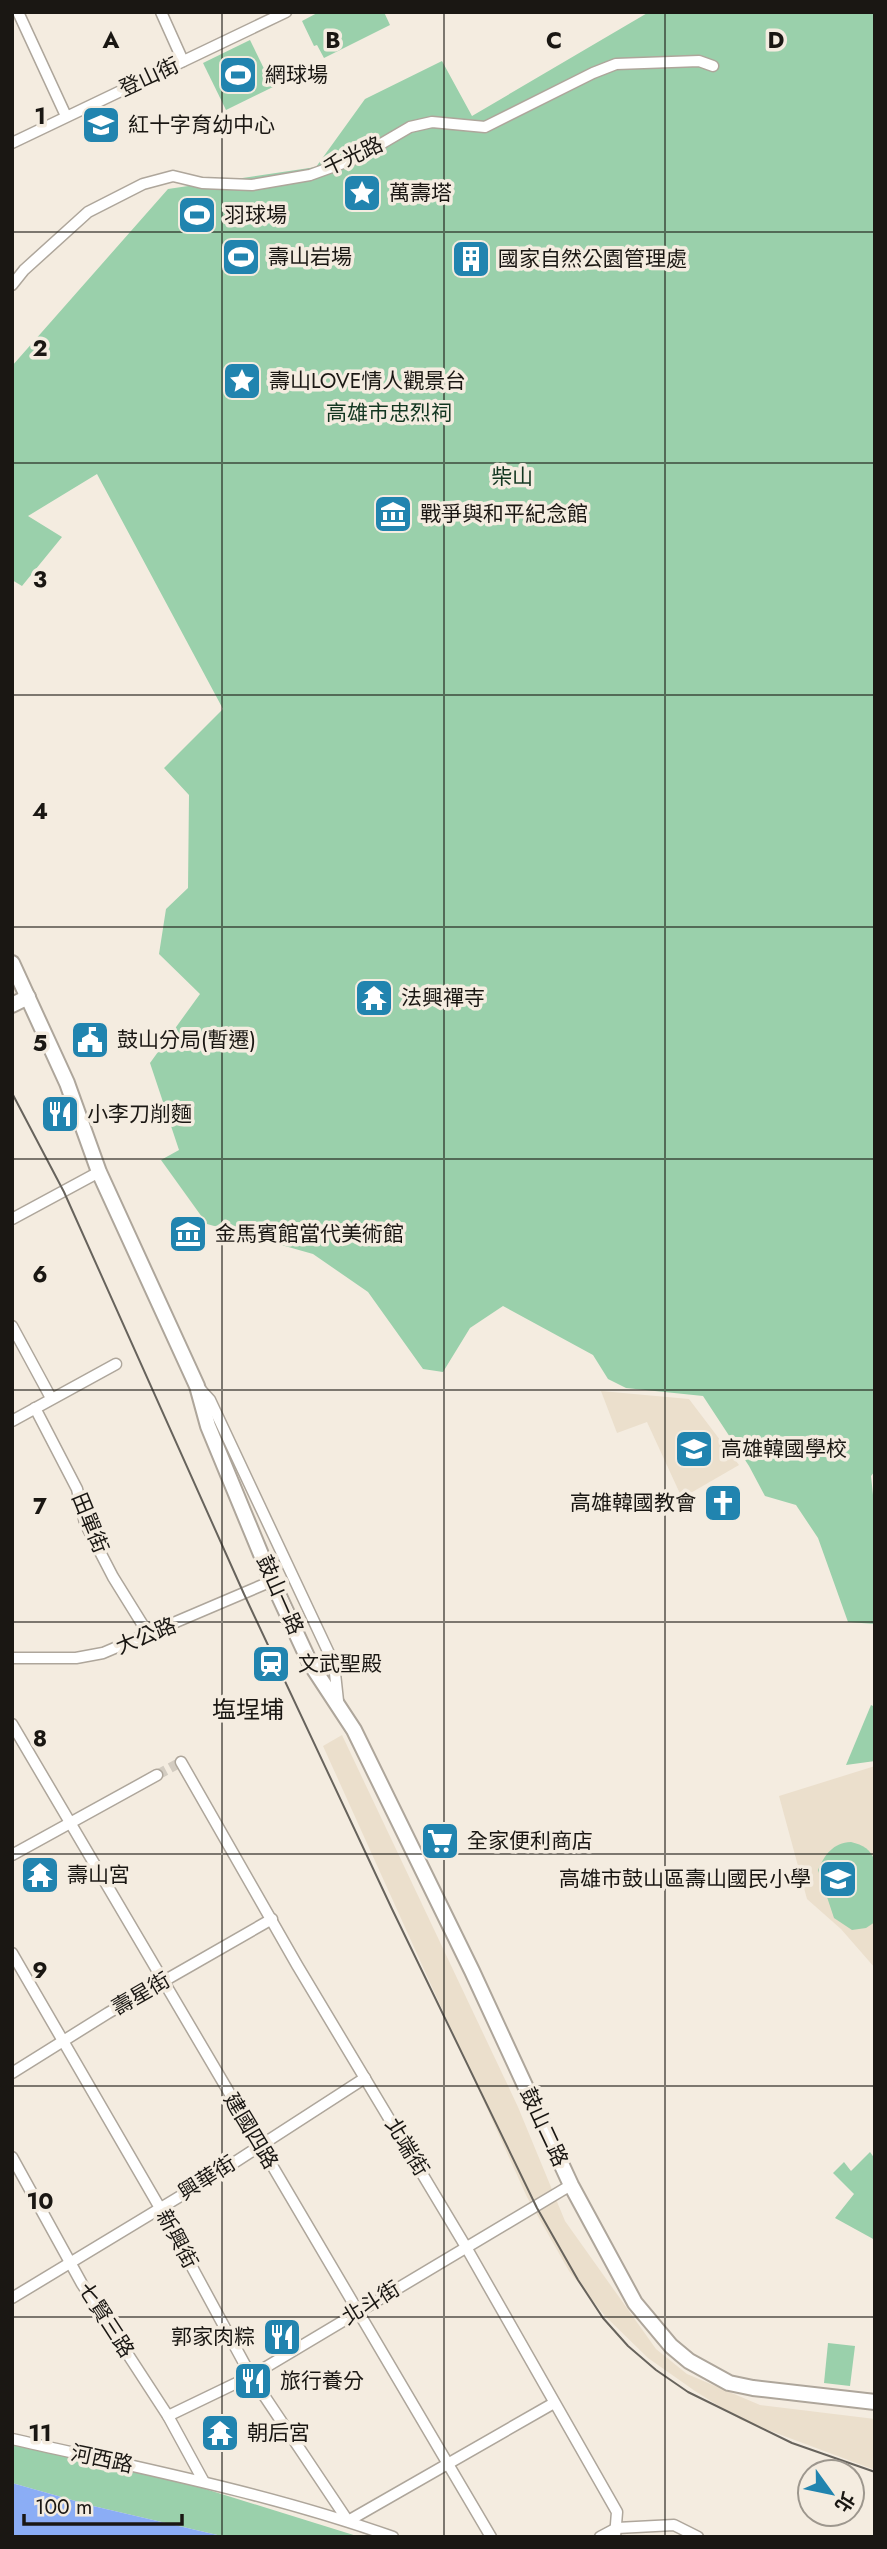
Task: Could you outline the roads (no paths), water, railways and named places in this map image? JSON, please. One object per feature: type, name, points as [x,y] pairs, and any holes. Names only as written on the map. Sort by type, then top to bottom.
[{"type":"street","points":[[18,12],[66,116]]},
{"type":"street","points":[[161,12],[183,61]]},
{"type":"street","name":"登山街","points":[[12,143],[286,12]]},
{"type":"street","name":"千光路","points":[[12,285],[24,270],[88,212],[143,184],[173,176],[202,183],[252,185],[310,175],[357,158],[410,127],[432,122],[485,127],[616,64],[699,61],[713,66]]},
{"type":"street","name":"鼓山一路","points":[[12,963],[67,1083],[99,1172],[197,1386],[208,1426],[272,1581],[315,1673],[338,1705]]},
{"type":"street","points":[[12,1005],[28,997]]},
{"type":"street","points":[[12,1219],[99,1172]]},
{"type":"street","points":[[12,1326],[51,1398]]},
{"type":"street","points":[[12,1421],[116,1364]]},
{"type":"street","name":"鼓山一路","points":[[197,1386],[210,1400],[334,1664],[338,1705]]},
{"type":"street","name":"田單街","points":[[35,1408],[77,1489],[85,1522],[113,1577],[149,1635]]},
{"type":"street","name":"大公路","points":[[12,1658],[76,1658],[103,1653],[272,1581]]},
{"type":"street","name":"鼓山二路","points":[[338,1705],[360,1743],[432,1888],[571,2185],[635,2303],[655,2329],[689,2361],[729,2383],[875,2402]]},
{"type":"street","name":"建國四路","points":[[12,1724],[491,2537]]},
{"type":"street","name":"北端街","points":[[181,1762],[466,2247],[617,2512],[617,2533]]},
{"type":"street","points":[[12,1855],[157,1775]]},
{"type":"street","name":"壽星街","points":[[12,2073],[163,1981],[272,1919]]},
{"type":"street","name":"新興街","points":[[12,1952],[160,2208],[251,2376],[348,2521]]},
{"type":"street","name":"興華街","points":[[12,2298],[365,2078]]},
{"type":"street","name":"七賢三路","points":[[12,2157],[71,2263],[168,2416],[204,2482]]},
{"type":"street","name":"北斗街","points":[[168,2416],[251,2376],[571,2185]]},
{"type":"street","points":[[348,2521],[554,2403]]},
{"type":"street","name":"河西路","points":[[12,2439],[204,2482],[348,2521],[393,2537]]},
{"type":"street","points":[[600,2537],[674,2525],[698,2537]]},
{"type":"water","points":[[12,2483],[93,2506],[226,2537],[12,2537]]},
{"type":"tunnel","points":[[157,1775],[181,1762]]},
{"type":"tram line","points":[[12,1093],[64,1192],[244,1594],[392,1909],[537,2208],[578,2280],[603,2318],[628,2346],[688,2392],[792,2443],[875,2472]]},
{"type":"place","name":"網球場","points":[[238,75]]},
{"type":"place","name":"紅十字育幼中心","points":[[101,125]]},
{"type":"place","name":"萬壽塔","points":[[362,193]]},
{"type":"place","name":"羽球場","points":[[197,215]]},
{"type":"place","name":"壽山岩場","points":[[241,257]]},
{"type":"place","name":"國家自然公園管理處","points":[[471,259]]},
{"type":"place","name":"壽山LOVE情人觀景台","points":[[242,381]]},
{"type":"place","name":"戰爭與和平紀念館","points":[[393,514]]},
{"type":"place","name":"法興禪寺","points":[[374,998]]},
{"type":"place","name":"鼓山分局(暫遷)","points":[[90,1040]]},
{"type":"place","name":"小李刀削麵","points":[[60,1114]]},
{"type":"place","name":"金馬賓館當代美術館","points":[[188,1234]]},
{"type":"place","name":"高雄韓國學校","points":[[694,1449]]},
{"type":"place","name":"高雄韓國教會","points":[[723,1503]]},
{"type":"place","name":"文武聖殿","points":[[271,1664]]},
{"type":"place","name":"全家便利商店","points":[[440,1841]]},
{"type":"place","name":"壽山宮","points":[[40,1875]]},
{"type":"place","name":"高雄市鼓山區壽山國民小學","points":[[838,1879]]},
{"type":"place","name":"郭家肉粽","points":[[282,2337]]},
{"type":"place","name":"旅行養分","points":[[253,2381]]},
{"type":"place","name":"朝后宮","points":[[220,2433]]},
{"type":"district","name":"塩埕埔","points":[[248,1710]]},
{"type":"park label","name":"高雄市忠烈祠","points":[[389,413]]},
{"type":"park label","name":"柴山","points":[[512,477]]}]
